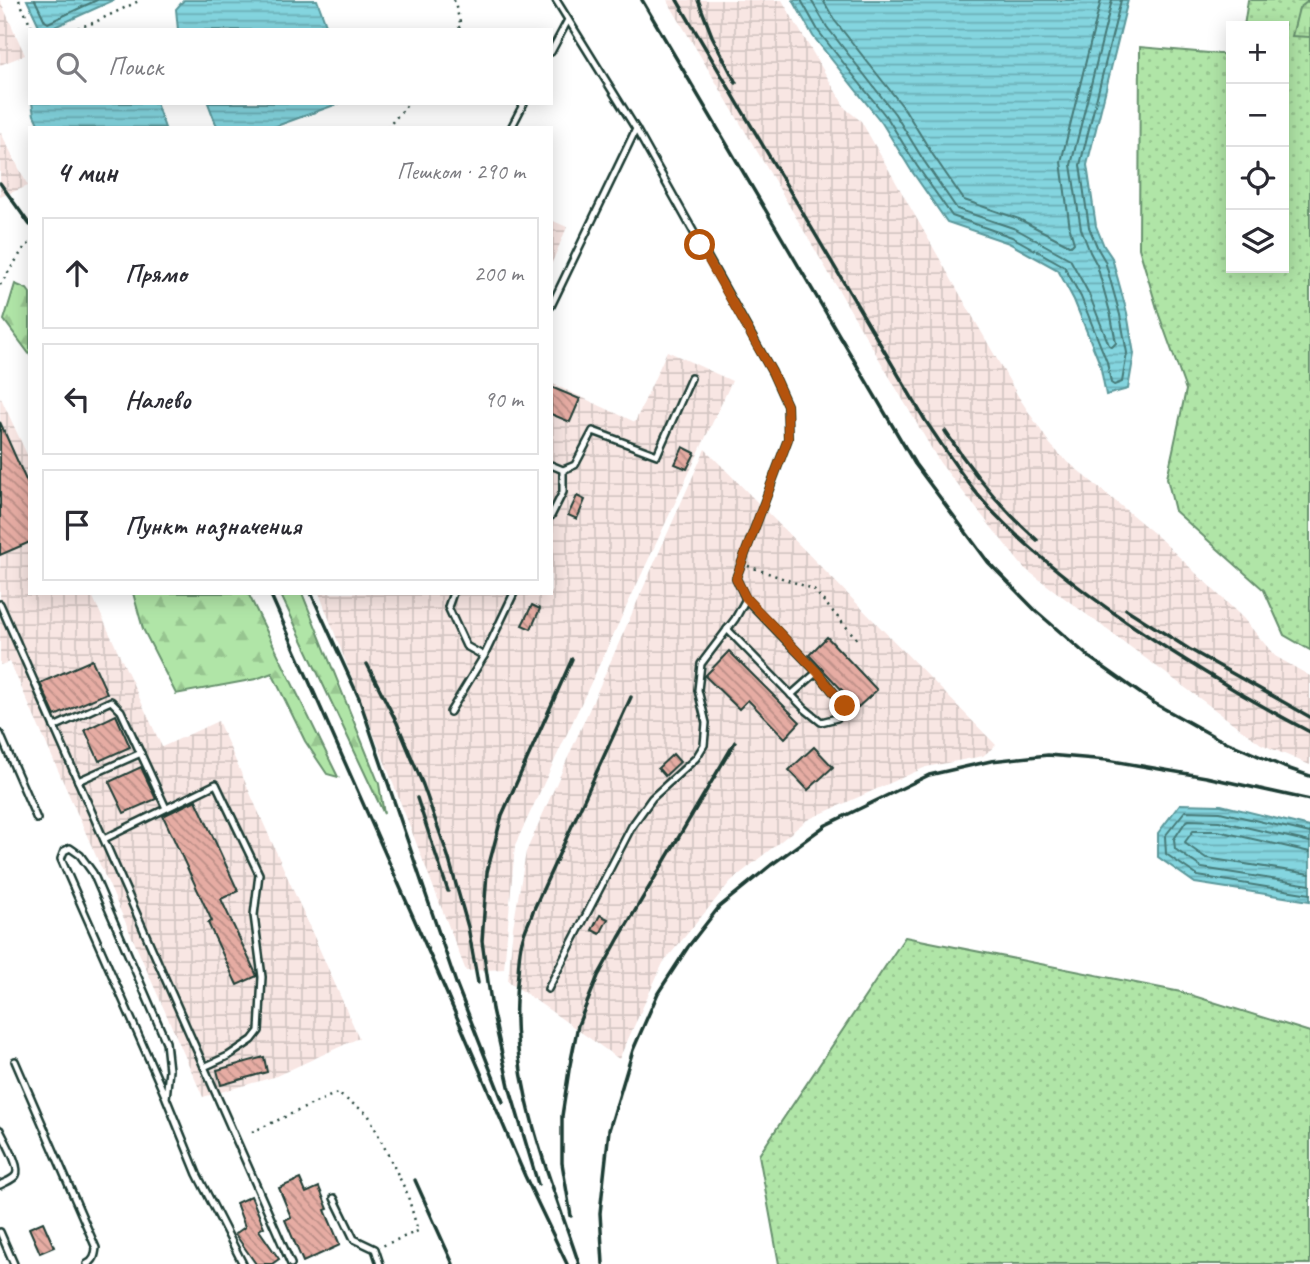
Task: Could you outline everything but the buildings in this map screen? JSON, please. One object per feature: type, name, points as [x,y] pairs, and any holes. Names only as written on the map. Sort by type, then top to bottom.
[{"type":"lane","points":[[556,0],[636,129],[772,372],[787,405],[788,439],[736,578],[746,598],[817,672],[845,706],[837,718],[821,722],[727,629]]},
{"type":"lane","points":[[553,48],[568,20]]},
{"type":"lane","points":[[512,126],[523,105]]},
{"type":"lane","points":[[553,302],[636,129]]},
{"type":"lane","points":[[553,467],[563,471],[575,465],[593,431],[657,455],[691,378]]},
{"type":"lane","points":[[553,512],[563,492],[563,471]]},
{"type":"lane","points":[[452,595],[448,607],[466,646],[484,656]]},
{"type":"lane","points":[[450,712],[484,656],[513,595]]},
{"type":"lane","points":[[548,989],[632,826],[652,798],[696,758],[704,745],[706,723],[698,691],[701,663],[735,619],[746,598]]},
{"type":"lane","points":[[0,604],[291,1264]]},
{"type":"lane","points":[[791,695],[817,672]]},
{"type":"lane","points":[[54,727],[111,701],[121,711],[166,808]]},
{"type":"lane","points":[[0,734],[37,819]]},
{"type":"lane","points":[[78,781],[141,753]]},
{"type":"lane","points":[[104,839],[216,784],[259,874],[254,915],[262,977],[259,1031],[252,1040],[228,1056],[204,1067]]},
{"type":"lane","points":[[166,1098],[169,1070],[166,1042],[93,873],[80,855],[70,848],[64,851],[61,859],[197,1174],[243,1264]]},
{"type":"lane","points":[[15,1060],[96,1248],[92,1262],[87,1264]]},
{"type":"lane","points":[[0,1130],[17,1172],[14,1178],[0,1185]]},
{"type":"lane","points":[[334,1198],[354,1239],[375,1249],[380,1264]]},
{"type":"lane","points":[[0,1233],[14,1264]]},
{"type":"path","points":[[19,0],[32,28]]},
{"type":"path","points":[[77,28],[141,0]]},
{"type":"path","points":[[454,0],[461,26],[458,28]]},
{"type":"path","points":[[389,126],[407,105]]},
{"type":"path","points":[[0,285],[28,245]]},
{"type":"path","points":[[741,564],[813,589],[857,639]]},
{"type":"path","points":[[252,1132],[337,1093],[368,1114],[407,1193],[418,1231],[375,1249]]},
{"type":"shaded area","points":[[0,0],[25,55],[0,65]]},
{"type":"shaded area","points":[[667,0],[782,0],[846,109],[861,121],[1018,396],[1050,444],[1155,534],[1243,618],[1275,656],[1310,676],[1310,765],[1261,744],[1024,568],[940,463]]},
{"type":"shaded area","points":[[0,131],[28,186],[0,197]]},
{"type":"shaded area","points":[[553,221],[567,227],[553,260]]},
{"type":"shaded area","points":[[667,351],[732,381],[515,845],[504,969],[466,971],[320,595],[553,595],[553,384],[635,422]]},
{"type":"shaded area","points":[[0,396],[28,457],[28,595],[92,595],[162,747],[218,721],[359,1038],[274,1077],[203,1097],[10,662],[0,665]]},
{"type":"shaded area","points":[[705,449],[996,745],[983,756],[926,767],[807,820],[731,881],[663,963],[619,1059],[508,981],[513,927],[526,852]]},
{"type":"green space","points":[[1248,0],[1310,0],[1310,650],[1284,635],[1264,590],[1175,511],[1167,478],[1186,390],[1139,248],[1140,47],[1226,55],[1226,273],[1289,273],[1289,21],[1245,21]]},
{"type":"green space","points":[[1310,0],[1310,37],[1292,36],[1299,8]]},
{"type":"green space","points":[[15,284],[27,289],[28,352],[4,320]]},
{"type":"green space","points":[[134,595],[249,595],[338,777],[327,774],[305,741],[272,673],[256,679],[176,694],[143,629]]},
{"type":"green space","points":[[281,595],[303,595],[379,784],[384,814]]},
{"type":"green space","points":[[905,937],[1181,992],[1310,1032],[1310,1264],[779,1264],[759,1155]]},
{"type":"water","points":[[27,0],[114,0],[52,28],[40,28]]},
{"type":"water","points":[[184,0],[317,0],[327,28],[178,28],[176,9]]},
{"type":"water","points":[[793,0],[1128,0],[1087,165],[1096,226],[1112,258],[1127,313],[1134,354],[1128,389],[1106,395],[1100,364],[1074,300],[1058,270],[1009,243],[947,222],[882,123],[813,36]]},
{"type":"water","points":[[32,105],[157,105],[164,126],[39,126]]},
{"type":"water","points":[[209,105],[334,105],[277,126],[216,124]]},
{"type":"water","points":[[1180,804],[1221,805],[1310,827],[1310,901],[1195,883],[1158,857],[1158,833]]},
{"type":"railway","points":[[642,0],[915,464],[988,562],[1036,611],[1089,657],[1154,703],[1217,738],[1310,776]]},
{"type":"railway","points":[[677,0],[925,420],[982,500],[1039,556],[1109,609],[1217,680],[1310,732]]},
{"type":"railway","points":[[698,0],[712,36],[736,83]]},
{"type":"railway","points":[[0,183],[28,222]]},
{"type":"railway","points":[[945,431],[987,489],[1037,540]]},
{"type":"railway","points":[[271,595],[525,1176],[567,1264]]},
{"type":"railway","points":[[312,595],[359,698],[456,983],[503,1102]]},
{"type":"railway","points":[[1126,609],[1189,649],[1310,717]]},
{"type":"railway","points":[[538,1184],[509,1086],[492,1009],[482,941],[487,872],[502,815],[572,659]]},
{"type":"railway","points":[[367,664],[397,723],[448,856],[468,927],[478,983]]},
{"type":"railway","points":[[579,1264],[543,1157],[523,1085],[516,1011],[519,957],[533,911],[631,697]]},
{"type":"railway","points":[[571,1216],[562,1163],[562,1116],[578,1025],[598,976],[619,938],[735,742]]},
{"type":"railway","points":[[603,1264],[600,1213],[609,1130],[633,1050],[658,993],[688,947],[719,907],[826,825],[929,775],[991,761],[1048,755],[1107,760],[1206,777],[1310,800]]},
{"type":"railway","points":[[417,798],[448,891]]},
{"type":"railway","points":[[415,1180],[453,1264]]},
{"type":"route","points":[[700,245],[772,372],[787,405],[788,439],[736,578],[746,598],[817,672],[845,706]]}]
